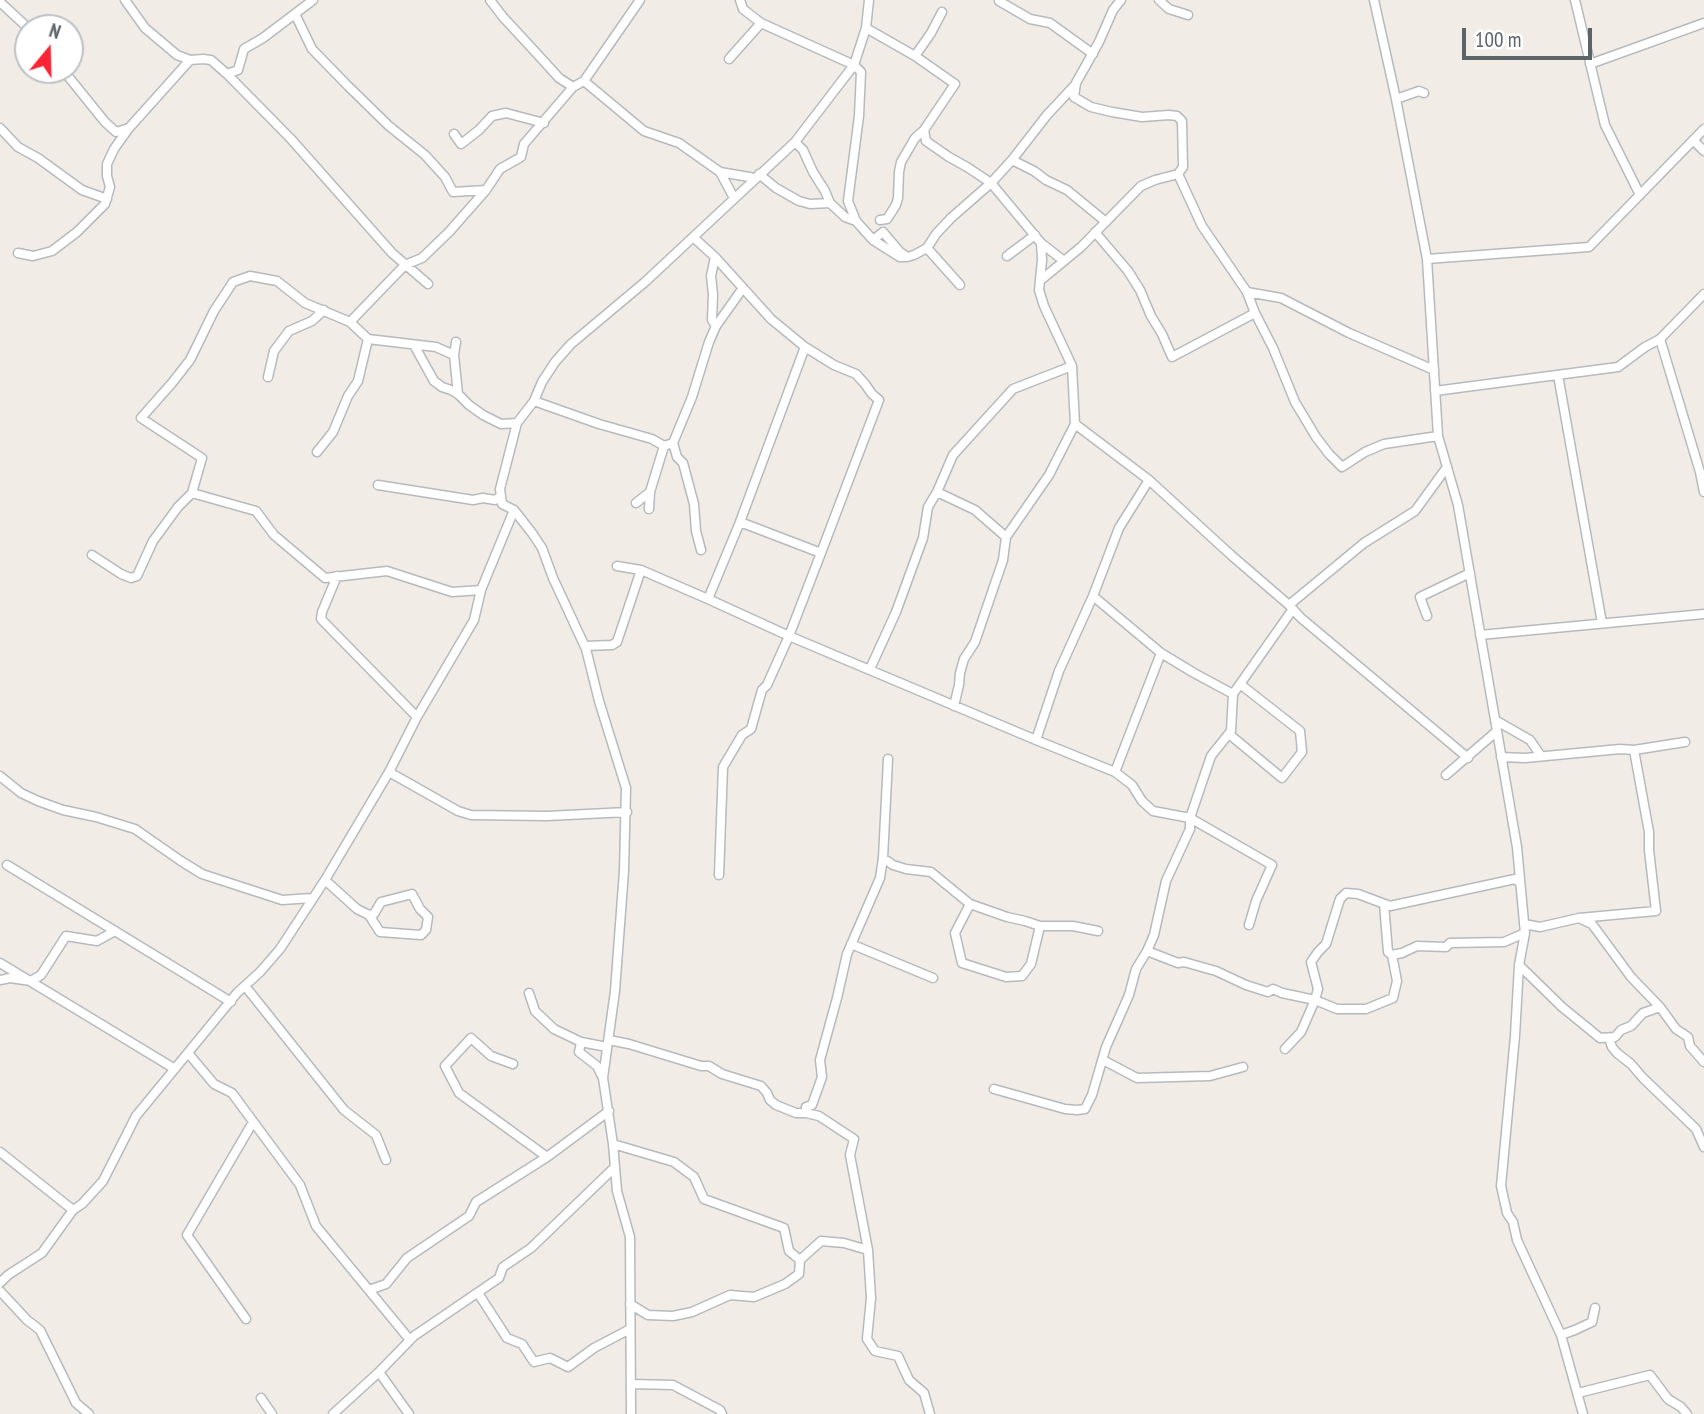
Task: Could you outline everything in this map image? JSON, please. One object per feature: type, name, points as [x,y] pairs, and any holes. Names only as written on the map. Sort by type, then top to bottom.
[{"type":"street","points":[[125,0],[145,28],[177,55],[190,60],[211,60],[227,74],[291,139],[371,230],[428,284]]},
{"type":"street","points":[[227,74],[238,70],[244,49],[313,0]]},
{"type":"street","points":[[491,0],[540,58],[559,78],[573,87]]},
{"type":"street","points":[[350,322],[405,265],[422,258],[449,232],[486,190],[500,169],[521,157],[524,144],[573,87],[584,81],[640,0]]},
{"type":"street","points":[[740,0],[743,9],[761,23],[854,65],[861,72],[848,201],[856,221],[873,240],[883,232],[907,257],[927,248],[936,233],[1012,160],[1076,83],[1113,10],[1121,0]]},
{"type":"street","points":[[603,1078],[615,991],[627,812],[626,789],[585,646],[542,548],[514,510],[502,504],[500,489],[517,423],[534,401],[555,362],[570,344],[645,282],[795,142],[854,65],[866,28],[869,0]]},
{"type":"street","points":[[1159,0],[1169,9],[1188,15]]},
{"type":"street","points":[[1374,0],[1427,260],[1438,436],[1458,505],[1517,847],[1524,929],[1501,1186],[1507,1213],[1513,1222],[1520,1247],[1561,1335],[1583,1414]]},
{"type":"street","points":[[1575,0],[1605,125],[1640,195]]},
{"type":"street","points":[[999,1],[1030,19],[1050,23],[1093,54]]},
{"type":"street","points":[[0,2],[14,15]]},
{"type":"street","points":[[915,56],[942,12]]},
{"type":"street","points":[[295,14],[312,49],[389,125],[425,155],[445,177],[453,192],[486,190]]},
{"type":"street","points":[[729,59],[761,23]]},
{"type":"street","points":[[1590,64],[1704,23]]},
{"type":"street","points":[[866,28],[915,56],[954,84],[901,162],[896,205],[887,219],[880,220]]},
{"type":"street","points":[[19,253],[33,256],[56,249],[102,209],[110,187],[107,164],[114,149],[129,128],[190,60]]},
{"type":"street","points":[[584,81],[644,131],[679,142],[720,172],[734,198]]},
{"type":"street","points":[[1041,281],[1096,232],[1141,186],[1178,174],[1183,167],[1182,121],[1178,116],[1142,117],[1091,107],[1074,97],[1076,83]]},
{"type":"street","points":[[74,84],[116,132],[129,128]]},
{"type":"street","points":[[1396,99],[1419,91],[1424,93]]},
{"type":"street","points":[[454,134],[461,144],[480,130],[492,116],[506,113],[544,123]]},
{"type":"street","points":[[0,128],[18,147],[82,190],[107,199]]},
{"type":"street","points":[[1427,260],[1589,247],[1704,129]]},
{"type":"street","points":[[924,130],[926,141],[991,183],[1038,239],[1064,261]]},
{"type":"street","points":[[1693,140],[1704,151]]},
{"type":"street","points":[[795,142],[803,150],[830,203],[845,216],[856,221]]},
{"type":"street","points":[[1012,160],[1067,190],[1106,222]]},
{"type":"street","points":[[720,172],[757,176],[799,201],[810,204],[830,203]]},
{"type":"street","points":[[1178,174],[1202,226],[1247,292],[1295,402],[1316,438],[1342,467],[1365,452],[1384,444],[1438,436]]},
{"type":"street","points":[[1096,232],[1140,290],[1172,357],[1255,313]]},
{"type":"street","points":[[693,237],[715,257],[771,319],[805,347],[834,365],[856,374],[879,400],[789,636],[767,685],[762,690],[751,729],[742,735],[723,767],[719,875]]},
{"type":"street","points":[[1007,256],[1038,239]]},
{"type":"street","points":[[954,706],[964,659],[975,642],[1003,560],[1006,537],[1049,475],[1075,424],[1072,366],[1044,306],[1040,290],[1038,239]]},
{"type":"street","points":[[927,248],[960,285]]},
{"type":"street","points":[[715,257],[711,276],[712,320],[716,326]]},
{"type":"street","points":[[92,555],[121,574],[131,578],[137,576],[153,541],[192,493],[202,458],[141,418],[190,359],[214,311],[233,282],[250,276],[277,281],[305,303],[350,322],[368,340],[436,347],[454,355]]},
{"type":"street","points":[[701,550],[694,504],[683,463],[677,457],[673,443],[716,326],[743,288]]},
{"type":"street","points":[[1247,292],[1281,298],[1349,333],[1434,369]]},
{"type":"street","points":[[1436,391],[1618,367],[1645,346],[1660,339],[1704,294]]},
{"type":"street","points":[[268,377],[274,351],[289,331],[312,321],[324,310]]},
{"type":"street","points":[[1660,339],[1704,492]]},
{"type":"street","points":[[317,452],[333,432],[348,396],[358,381],[368,340]]},
{"type":"street","points":[[456,342],[454,355],[458,394]]},
{"type":"street","points":[[414,345],[434,382],[452,390],[483,415],[501,424],[517,423]]},
{"type":"street","points":[[708,599],[740,522],[805,347]]},
{"type":"street","points":[[870,669],[896,612],[923,538],[928,507],[953,455],[1013,389],[1072,366]]},
{"type":"street","points":[[1558,374],[1602,623]]},
{"type":"street","points":[[534,401],[652,439],[664,446],[673,443]]},
{"type":"street","points":[[1075,424],[1149,480],[1301,618],[1467,758]]},
{"type":"street","points":[[649,509],[650,492],[664,446]]},
{"type":"street","points":[[994,1089],[1065,1109],[1085,1109],[1089,1104],[1106,1046],[1127,1003],[1136,969],[1154,935],[1167,881],[1190,829],[1190,818],[1211,756],[1231,731],[1233,694],[1291,607],[1364,543],[1415,511],[1447,467]]},
{"type":"street","points":[[1036,740],[1059,671],[1093,596],[1119,528],[1149,480]]},
{"type":"street","points":[[378,485],[429,488],[473,500],[495,500],[501,496]]},
{"type":"street","points":[[636,503],[650,492]]},
{"type":"street","points":[[937,492],[975,510],[1006,537]]},
{"type":"street","points":[[192,493],[256,511],[274,535],[325,578],[387,571],[452,592],[481,590]]},
{"type":"street","points":[[0,1283],[42,1252],[73,1210],[103,1181],[136,1116],[231,1002],[280,949],[325,880],[389,772],[417,717],[474,620],[481,590],[514,510]]},
{"type":"street","points":[[740,522],[821,553]]},
{"type":"street","points":[[617,566],[641,570],[789,636],[1115,772],[1132,785],[1142,801],[1153,811],[1190,818],[1272,865],[1249,925]]},
{"type":"street","points":[[585,646],[612,645],[618,642],[641,570]]},
{"type":"street","points":[[1427,616],[1420,597],[1470,573]]},
{"type":"street","points":[[338,576],[321,619],[417,717]]},
{"type":"street","points":[[1093,596],[1161,653],[1233,694]]},
{"type":"street","points":[[1480,635],[1704,614]]},
{"type":"street","points":[[1115,772],[1161,653]]},
{"type":"street","points":[[1229,734],[1282,778],[1302,752],[1300,731],[1240,684]]},
{"type":"street","points":[[1495,720],[1530,740],[1541,756]]},
{"type":"street","points":[[1446,775],[1497,731]]},
{"type":"street","points":[[1501,757],[1634,750],[1685,742]]},
{"type":"street","points":[[1392,955],[1417,946],[1446,947],[1450,943],[1504,942],[1524,929],[1579,918],[1656,911],[1649,850],[1650,832],[1634,750]]},
{"type":"street","points":[[806,1113],[806,1107],[812,1105],[821,1077],[820,1060],[847,954],[880,878],[888,758]]},
{"type":"street","points":[[389,772],[458,811],[471,815],[547,816],[627,812]]},
{"type":"street","points":[[0,776],[21,793],[38,801],[135,829],[202,874],[282,900],[313,898]]},
{"type":"street","points":[[883,858],[906,869],[931,872],[970,904],[1007,917],[1040,926],[1073,926],[1098,931]]},
{"type":"street","points":[[7,865],[231,1002]]},
{"type":"street","points":[[1286,1049],[1301,1032],[1315,1000],[1318,989],[1311,962],[1326,944],[1340,900],[1346,893],[1358,894],[1390,906],[1515,879],[1519,881]]},
{"type":"street","points":[[325,880],[357,909],[369,915],[380,932],[421,935],[426,930],[428,917],[412,894],[381,902],[374,914],[369,915]]},
{"type":"street","points":[[970,904],[955,933],[962,963],[1006,977],[1022,976],[1031,964],[1040,926]]},
{"type":"street","points":[[1147,951],[1178,963],[1184,962],[1216,971],[1268,992],[1273,989],[1315,1000],[1337,1010],[1366,1009],[1393,998],[1397,981],[1392,955],[1388,952],[1384,904]]},
{"type":"street","points":[[1579,918],[1592,925],[1631,977],[1660,1007],[1676,1029],[1688,1037],[1690,1046],[1704,1062]]},
{"type":"street","points":[[0,980],[9,978],[31,981],[41,975],[66,936],[97,942],[115,931]]},
{"type":"street","points":[[851,944],[933,978]]},
{"type":"street","points":[[0,963],[175,1069]]},
{"type":"street","points":[[1519,965],[1562,1007],[1600,1038],[1615,1037],[1643,1013],[1660,1007]]},
{"type":"street","points":[[245,986],[344,1110],[376,1135],[386,1160]]},
{"type":"street","points":[[529,993],[535,1011],[554,1029],[581,1042],[629,1044],[709,1066],[722,1074],[761,1086],[769,1100],[776,1105],[796,1113],[818,1116],[854,1139],[849,1155],[868,1250],[871,1298],[867,1339],[876,1351],[898,1356],[909,1380],[923,1394],[930,1414]]},
{"type":"street","points":[[513,1063],[491,1056],[471,1038],[445,1066],[459,1093],[547,1157]]},
{"type":"street","points":[[1609,1038],[1617,1053],[1696,1129],[1704,1147]]},
{"type":"street","points":[[581,1042],[579,1052],[597,1066],[603,1078],[617,1191],[630,1237],[631,1414]]},
{"type":"street","points":[[188,1053],[214,1084],[232,1093],[300,1185],[316,1226],[410,1340]]},
{"type":"street","points":[[1103,1060],[1138,1078],[1210,1076],[1243,1067]]},
{"type":"street","points":[[369,1290],[386,1284],[407,1258],[469,1216],[476,1202],[547,1157],[608,1111]]},
{"type":"street","points":[[246,1319],[187,1235],[253,1122]]},
{"type":"street","points":[[613,1144],[674,1162],[694,1177],[704,1199],[784,1228],[789,1251],[800,1260]]},
{"type":"street","points":[[0,1152],[73,1210]]},
{"type":"street","points":[[333,1414],[410,1340],[499,1278],[503,1267],[531,1248],[615,1167]]},
{"type":"street","points":[[630,1304],[648,1314],[673,1316],[692,1312],[730,1295],[754,1297],[785,1284],[799,1273],[800,1260],[821,1241],[844,1243],[868,1250]]},
{"type":"street","points":[[0,1291],[40,1330],[76,1403],[89,1414]]},
{"type":"street","points":[[478,1293],[507,1338],[522,1344],[534,1362],[550,1358],[568,1367],[594,1348],[630,1329]]},
{"type":"street","points":[[1561,1335],[1592,1322],[1595,1308]]},
{"type":"street","points":[[379,1372],[409,1414]]},
{"type":"street","points":[[1577,1393],[1650,1375],[1668,1399],[1687,1414]]},
{"type":"street","points":[[631,1384],[673,1385],[720,1410],[722,1414]]},
{"type":"street","points":[[261,1398],[272,1414]]}]
